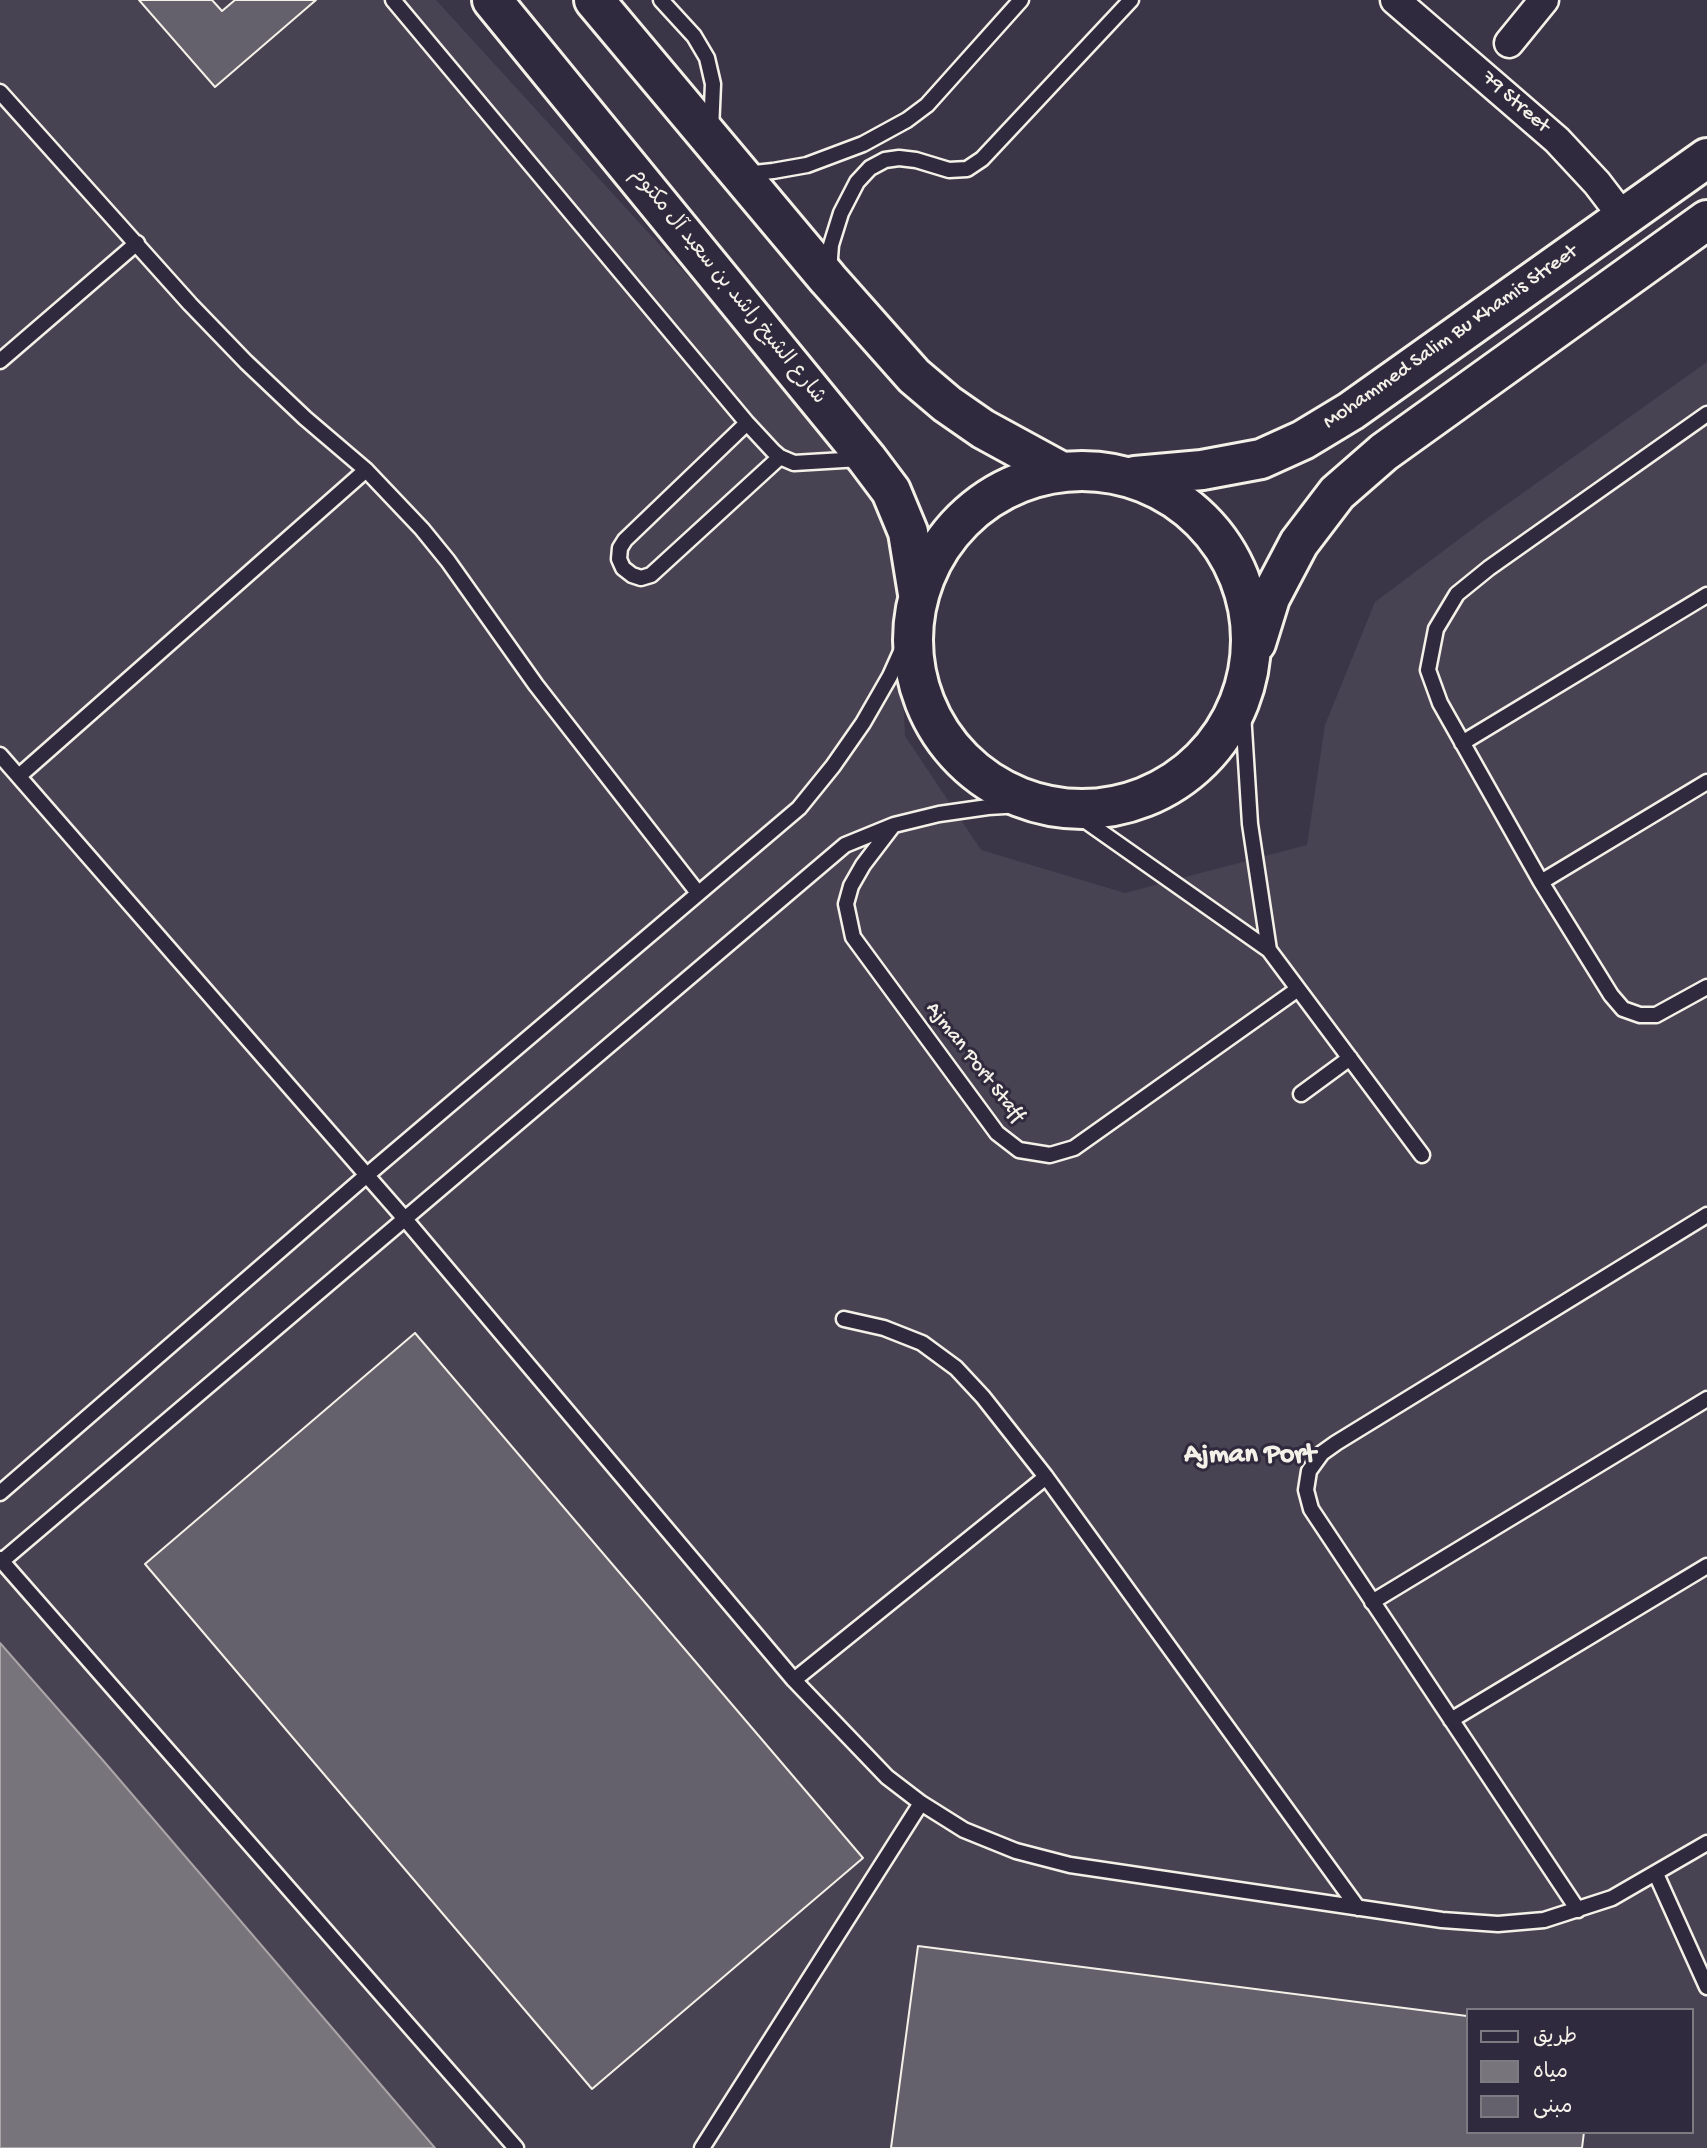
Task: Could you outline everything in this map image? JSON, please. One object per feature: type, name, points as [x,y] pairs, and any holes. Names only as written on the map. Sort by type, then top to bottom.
[{"type":"main road","name":"شارع الشيخ راشد بن سعيد آل مكتوم","points":[[492,0],[891,491],[908,532],[915,611],[913,656],[918,686],[928,713],[943,739],[962,761],[984,780],[1010,794],[1054,807]]},
{"type":"main road","points":[[594,0],[711,142],[914,376],[947,404],[983,429],[1060,471]]},
{"type":"main road","name":"Mohammed Salim Bu Khamis Street","points":[[1133,477],[1202,470],[1261,459],[1303,440],[1352,411],[1707,158]]},
{"type":"main road","points":[[1054,807],[1114,807],[1156,793],[1193,769],[1222,736],[1242,697],[1270,598],[1298,543],[1337,493],[1384,452],[1707,220]]},
{"type":"main road","points":[[915,611],[948,535],[998,492],[1060,471],[1097,470],[1133,477],[1175,496],[1210,527],[1236,566],[1250,611],[1252,658]]},
{"type":"street","name":"79 Street","points":[[1395,0],[1557,140],[1597,183],[1623,217]]},
{"type":"street","points":[[1509,43],[1544,0]]},
{"type":"lane","points":[[393,0],[747,423],[780,457],[804,464],[867,459]]},
{"type":"lane","points":[[661,0],[694,36],[707,58],[713,84],[711,142]]},
{"type":"lane","points":[[739,174],[774,172],[807,165],[863,144],[907,120],[926,105],[1021,0]]},
{"type":"lane","points":[[828,279],[831,246],[841,213],[857,182],[870,168],[885,160],[898,158],[916,160],[949,170],[967,169],[982,159],[1131,0]]},
{"type":"lane","points":[[0,92],[246,362],[305,418],[366,470],[413,519],[448,561],[537,684],[698,893]]},
{"type":"lane","points":[[0,360],[137,243]]},
{"type":"lane","points":[[1707,414],[1489,568],[1457,594],[1436,629],[1428,670],[1440,703],[1541,882],[1623,1010],[1640,1015],[1656,1015],[1707,987]]},
{"type":"lane","points":[[747,423],[625,540],[620,548],[619,559],[623,568],[641,578],[652,575],[780,457]]},
{"type":"lane","points":[[19,776],[366,470]]},
{"type":"lane","points":[[1462,743],[1707,595]]},
{"type":"lane","points":[[0,1493],[367,1175],[799,808],[863,723],[890,676],[915,611]]},
{"type":"lane","points":[[1242,697],[1250,824],[1269,950]]},
{"type":"lane","points":[[0,755],[405,1219],[794,1680],[887,1777],[921,1803],[964,1830],[1016,1851],[1070,1865],[1442,1920],[1499,1924],[1544,1920],[1612,1898],[1707,1843]]},
{"type":"lane","points":[[1541,882],[1707,782]]},
{"type":"lane","points":[[516,2148],[1,1560],[845,845],[894,825],[988,807],[1054,807],[1269,950],[1422,1156]]},
{"type":"lane","name":"Ajman Port Staff","points":[[894,825],[863,865],[851,886],[846,904],[853,937],[997,1133],[1019,1150],[1050,1154],[1074,1148],[1298,989]]},
{"type":"lane","points":[[1301,1094],[1350,1058]]},
{"type":"lane","points":[[1578,1910],[1311,1509],[1306,1490],[1309,1471],[1322,1453],[1707,1214]]},
{"type":"lane","points":[[844,1319],[884,1328],[922,1343],[956,1367],[984,1397],[1046,1478],[1358,1908]]},
{"type":"lane","points":[[1372,1602],[1707,1399]]},
{"type":"lane","points":[[794,1680],[1046,1478]]},
{"type":"lane","points":[[1451,1720],[1707,1566]]},
{"type":"lane","points":[[702,2148],[921,1803]]},
{"type":"lane","points":[[1656,1874],[1707,1987]]},
{"type":"shaded area","points":[[0,0],[436,0],[863,468],[895,525],[905,736],[981,850],[1125,893],[1307,845],[1325,725],[1375,602],[1482,522],[1707,362],[1707,2148],[435,2148],[0,1643]]},
{"type":"water","points":[[0,1643],[107,1765],[435,2148],[0,2148]]},
{"type":"building","points":[[139,0],[212,0],[222,11],[235,0],[316,0],[215,87]]},
{"type":"building","points":[[415,1333],[863,1858],[592,2089],[145,1564]]},
{"type":"building","points":[[918,1946],[1466,2016],[1466,2134],[1584,2134],[1582,2148],[891,2148]]},
{"type":"district","name":"Ajman Port","points":[[1250,1457]]}]
